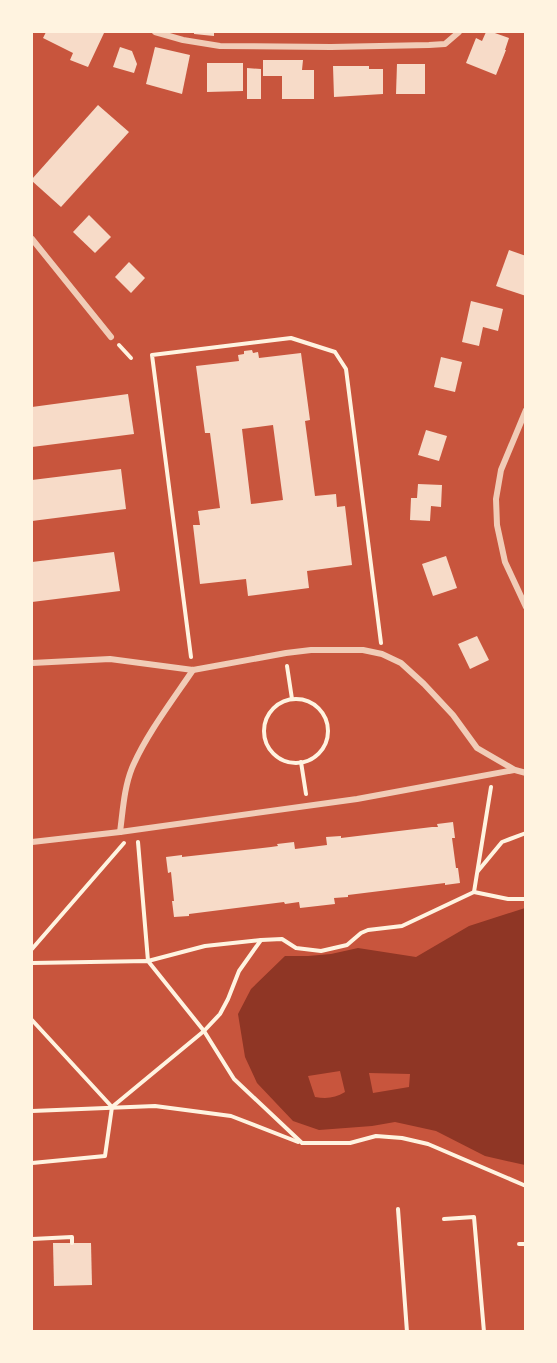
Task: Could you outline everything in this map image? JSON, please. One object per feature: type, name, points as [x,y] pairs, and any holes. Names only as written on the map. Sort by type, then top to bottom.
[{"type":"street","points":[[155,32],[183,40],[219,46],[261,47],[445,44],[459,32]]},
{"type":"street","points":[[32,239],[111,336]]},
{"type":"street","points":[[525,410],[501,470],[496,499],[497,525],[505,562],[525,607]]},
{"type":"street","points":[[32,663],[110,659],[193,670],[311,650],[363,650],[382,654],[401,663],[424,684],[453,715],[477,748],[515,770],[525,773]]},
{"type":"street","points":[[120,832],[131,770],[141,750],[193,670]]},
{"type":"street","points":[[32,842],[357,799],[515,770]]},
{"type":"path","points":[[193,670],[152,355],[291,338],[335,352],[346,369],[382,654]]},
{"type":"path","points":[[286,653],[292,699]]},
{"type":"path","points":[[292,699],[300,699],[315,706],[325,719],[327,727],[326,743],[322,750],[309,760],[292,763],[275,755],[265,740],[264,731],[265,722],[275,706],[292,699]]},
{"type":"path","points":[[301,762],[308,806]]},
{"type":"path","points":[[474,892],[493,774]]},
{"type":"path","points":[[32,949],[136,829]]},
{"type":"path","points":[[136,829],[148,961],[204,1031],[234,1079],[302,1143]]},
{"type":"path","points":[[478,872],[502,842],[525,832]]},
{"type":"path","points":[[32,963],[148,961],[205,946],[282,939],[296,948],[321,951],[347,945],[368,930],[402,926],[474,892],[508,899],[525,899]]},
{"type":"path","points":[[32,1163],[105,1156],[111,1107],[204,1031],[220,1014],[239,971],[261,940]]},
{"type":"path","points":[[32,1020],[111,1107]]},
{"type":"path","points":[[32,1111],[155,1106],[231,1116],[302,1143],[350,1143],[376,1136],[402,1138],[428,1144],[525,1186]]},
{"type":"path","points":[[398,1209],[407,1332]]},
{"type":"path","points":[[444,1219],[474,1217],[484,1332]]},
{"type":"path","points":[[32,1239],[72,1237],[72,1243]]},
{"type":"path","points":[[519,1244],[525,1244]]},
{"type":"shaded area","points":[[525,908],[525,1165],[485,1156],[436,1131],[395,1122],[319,1130],[293,1121],[257,1083],[245,1057],[238,1014],[251,989],[285,956],[331,954],[358,948],[416,957],[469,926]],"holes":[[[340,1071],[345,1092],[331,1098],[315,1097],[308,1076]],[[369,1073],[410,1074],[409,1087],[373,1093]]]},
{"type":"building","points":[[46,32],[104,33],[88,67],[70,60],[73,53],[43,38]]},
{"type":"building","points":[[194,32],[214,32],[214,36],[194,34]]},
{"type":"building","points":[[486,32],[509,38],[496,75],[466,63],[476,38],[482,41]]},
{"type":"building","points":[[120,47],[132,51],[137,64],[134,73],[113,67]]},
{"type":"building","points":[[155,47],[190,55],[182,94],[146,84]]},
{"type":"building","points":[[263,60],[303,60],[302,70],[314,70],[314,99],[282,99],[282,76],[263,76]]},
{"type":"building","points":[[207,63],[243,63],[243,91],[207,92]]},
{"type":"building","points":[[397,64],[425,64],[425,94],[396,94]]},
{"type":"building","points":[[333,66],[369,66],[369,69],[383,69],[383,94],[334,97]]},
{"type":"building","points":[[247,68],[261,69],[261,99],[247,99]]},
{"type":"building","points":[[98,105],[129,132],[61,207],[32,179]]},
{"type":"building","points":[[89,215],[111,237],[95,253],[73,232]]},
{"type":"building","points":[[509,250],[526,256],[526,296],[496,286]]},
{"type":"building","points":[[129,262],[145,278],[131,293],[115,277]]},
{"type":"building","points":[[471,301],[503,309],[498,331],[483,327],[479,346],[462,342]]},
{"type":"building","points":[[244,351],[258,352],[259,358],[301,353],[310,420],[305,421],[315,496],[336,494],[337,507],[345,506],[352,565],[307,571],[309,588],[248,596],[246,579],[200,584],[193,525],[200,525],[198,511],[220,508],[210,433],[205,433],[196,366],[239,361],[238,355],[244,354]],"holes":[[[273,425],[283,500],[251,504],[242,429]]]},
{"type":"building","points":[[441,357],[462,362],[455,392],[434,387]]},
{"type":"building","points":[[128,394],[134,434],[32,447],[32,407]]},
{"type":"building","points":[[426,430],[447,436],[439,461],[418,455]]},
{"type":"building","points":[[121,469],[126,509],[32,521],[32,480]]},
{"type":"building","points":[[418,484],[442,485],[441,507],[431,506],[430,521],[410,520],[411,498],[417,498]]},
{"type":"building","points":[[114,552],[120,591],[32,602],[32,562]]},
{"type":"building","points":[[446,556],[457,588],[433,596],[422,564]]},
{"type":"building","points":[[477,636],[489,660],[470,669],[458,644]]},
{"type":"building","points":[[453,822],[455,838],[452,838],[460,883],[348,895],[348,897],[334,898],[335,904],[300,908],[299,902],[285,904],[284,902],[174,917],[171,872],[168,873],[166,857],[271,847],[294,842],[295,849],[327,845],[326,837],[341,836],[341,838],[438,827],[437,824]]},
{"type":"building","points":[[53,1243],[91,1243],[92,1285],[54,1286]]}]
